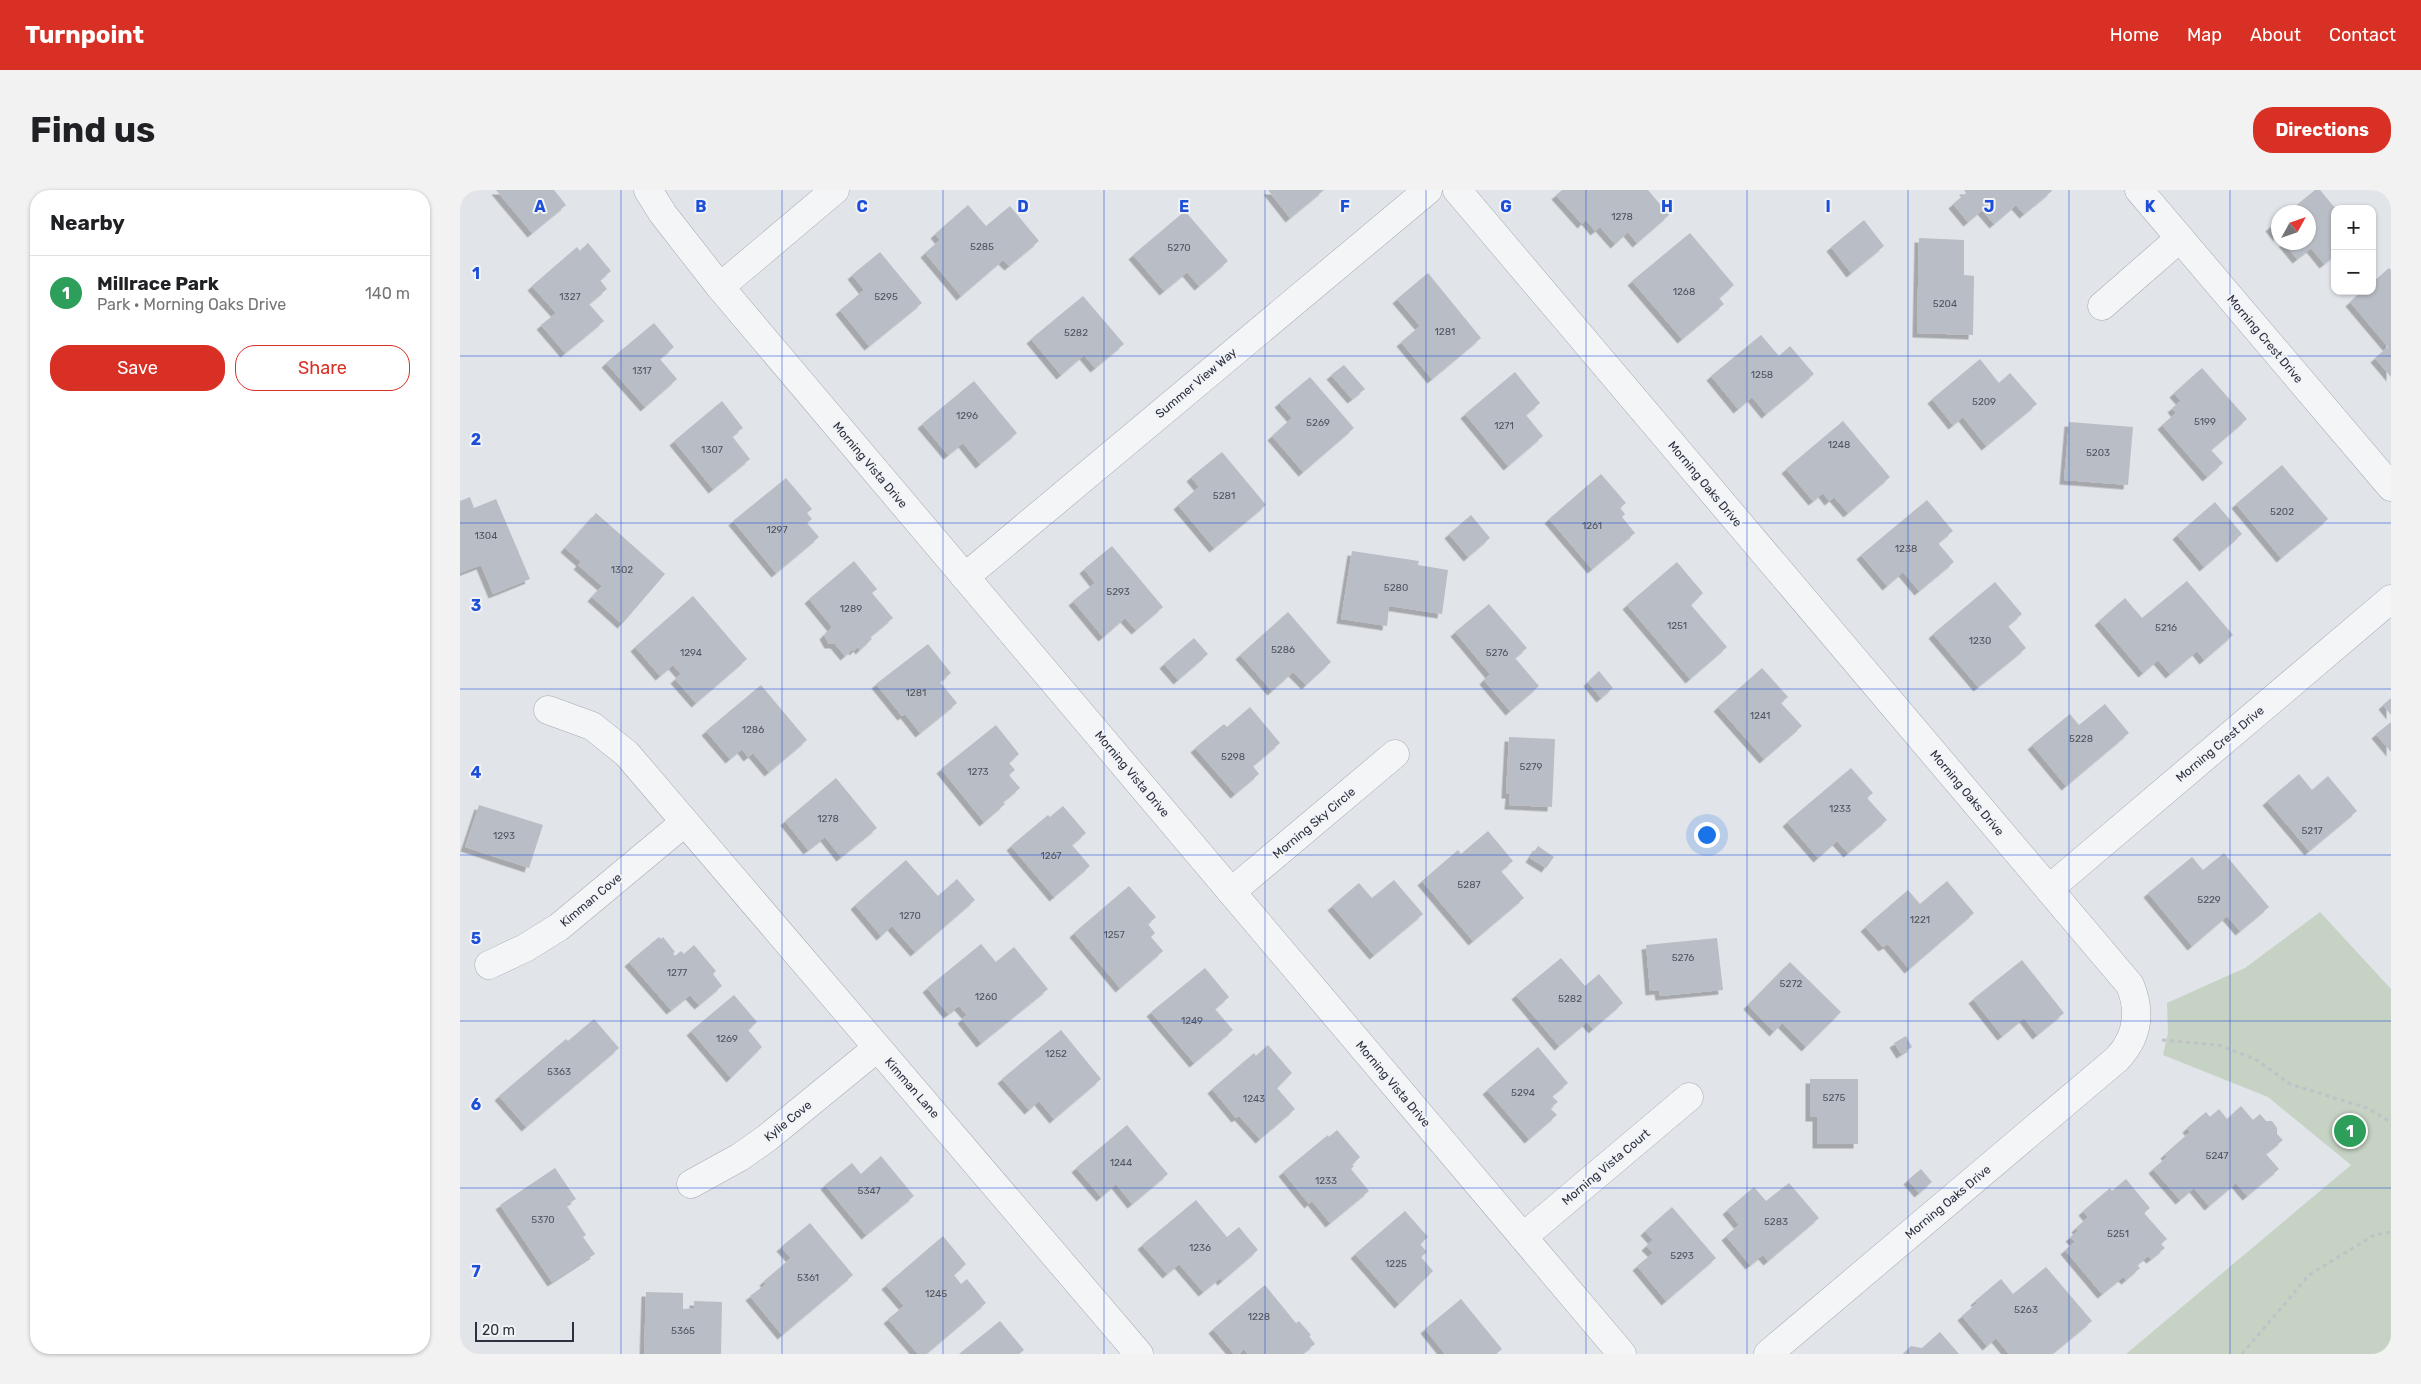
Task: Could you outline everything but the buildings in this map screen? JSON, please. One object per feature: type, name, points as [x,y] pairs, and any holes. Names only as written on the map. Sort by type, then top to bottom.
[{"type":"street","name":"Morning Vista Drive","points":[[648,190],[663,214],[720,287],[1622,1354]]},
{"type":"street","points":[[720,287],[835,190]]},
{"type":"street","name":"Summer View Way","points":[[965,577],[1428,190]]},
{"type":"street","name":"Morning Oaks Drive","points":[[1457,190],[2130,985],[2137,1009],[2138,1022],[2134,1034],[2126,1050],[2117,1059],[1768,1354]]},
{"type":"street","name":"Morning Crest Drive","points":[[2138,190],[2391,487]]},
{"type":"street","points":[[2102,306],[2180,238]]},
{"type":"street","name":"Morning Crest Drive","points":[[2049,889],[2391,599]]},
{"type":"street","name":"Kimman Lane","points":[[548,710],[592,726],[627,754],[1139,1354]]},
{"type":"street","name":"Morning Sky Circle","points":[[1232,892],[1395,754]]},
{"type":"street","name":"Kimman Cove","points":[[489,965],[526,948],[559,927],[685,822]]},
{"type":"street","name":"Kylie Cove","points":[[691,1184],[740,1157],[767,1138],[877,1048]]},
{"type":"street","name":"Morning Vista Court","points":[[1523,1237],[1689,1097]]},
{"type":"path","points":[[2134,1034],[2162,1040],[2218,1045],[2257,1060],[2290,1084],[2367,1108],[2391,1122]]},
{"type":"path","points":[[2242,1354],[2309,1275],[2374,1235],[2391,1232]]},
{"type":"green space","points":[[2320,912],[2391,989],[2391,1354],[2126,1354],[2351,1165],[2268,1097],[2163,1055],[2168,1033],[2167,1003],[2245,968]]},
{"type":"place","name":"Millrace Park","points":[[2350,1131]]}]
